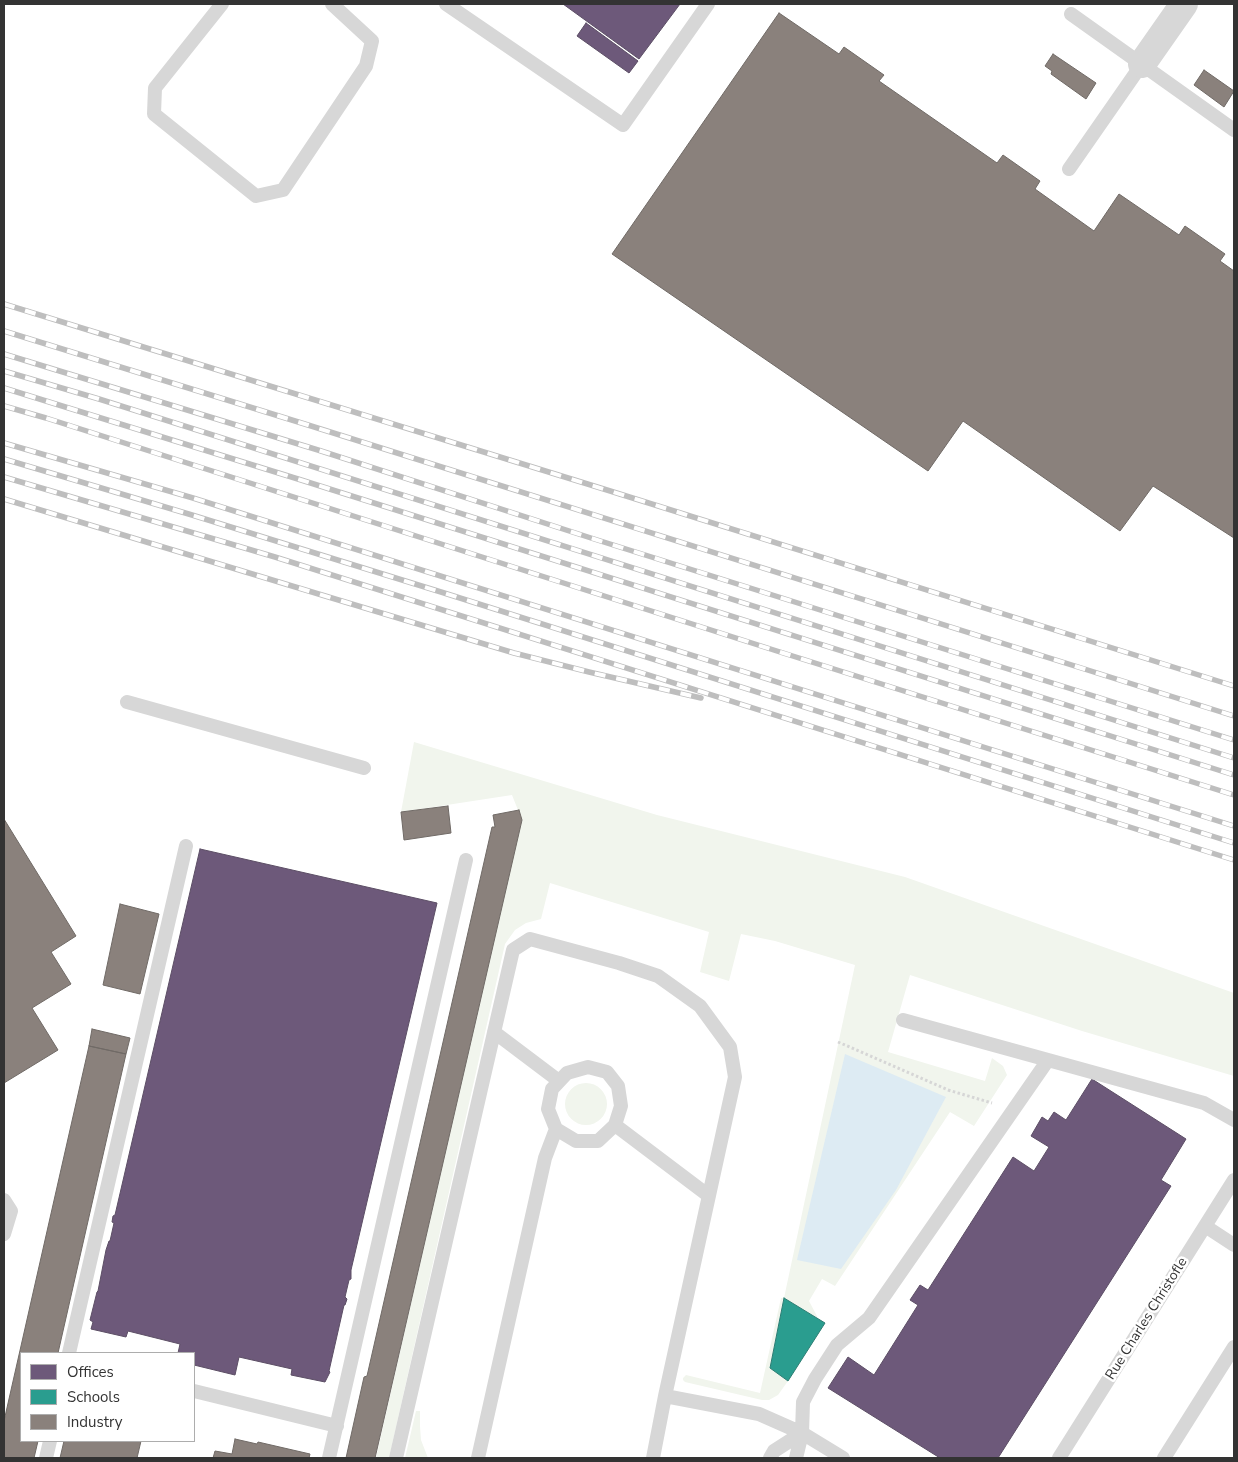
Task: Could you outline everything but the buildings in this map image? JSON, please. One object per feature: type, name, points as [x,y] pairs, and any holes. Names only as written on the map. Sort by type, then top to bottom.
[{"type":"street","points":[[1142,64],[1184,4]]},
{"type":"lane","points":[[222,4],[155,88],[154,114],[256,196],[283,190],[366,66],[372,41],[332,4]]},
{"type":"lane","points":[[446,4],[623,125],[708,4]]},
{"type":"lane","points":[[1071,14],[1234,130]]},
{"type":"lane","points":[[1069,169],[1142,64]]},
{"type":"lane","points":[[127,702],[364,768]]},
{"type":"lane","points":[[70,1352],[186,846]]},
{"type":"lane","points":[[329,1458],[466,860]]},
{"type":"lane","points":[[396,1458],[513,950],[530,939],[619,963],[658,976],[700,1006],[730,1047],[735,1077],[653,1458]]},
{"type":"lane","points":[[903,1020],[1204,1104],[1234,1120]]},
{"type":"lane","points":[[494,1032],[559,1082]]},
{"type":"lane","points":[[796,1458],[802,1432],[803,1402],[819,1372],[837,1345],[869,1318],[1048,1060]]},
{"type":"lane","points":[[588,1067],[607,1072],[618,1086],[621,1106],[615,1125],[598,1140],[576,1141],[556,1129],[548,1109],[552,1089],[567,1073],[588,1067]]},
{"type":"lane","points":[[615,1125],[709,1196]]},
{"type":"lane","points":[[478,1458],[545,1158],[556,1129]]},
{"type":"lane","name":"Rue Charles Christofle","points":[[1060,1458],[1234,1180]]},
{"type":"lane","points":[[4,1200],[11,1211],[4,1234]]},
{"type":"lane","points":[[1205,1226],[1234,1245]]},
{"type":"lane","points":[[1164,1458],[1234,1347]]},
{"type":"lane","points":[[195,1391],[337,1426]]},
{"type":"lane","points":[[665,1396],[759,1414],[802,1432],[843,1458]]},
{"type":"lane","points":[[770,1458],[774,1451],[802,1432]]},
{"type":"lane","points":[[46,1458],[50,1442]]},
{"type":"path","points":[[838,1042],[948,1090],[990,1101],[1012,1112]]},
{"type":"shaded area","points":[[414,742],[657,815],[905,877],[1234,993],[1234,1076],[1082,1031],[910,975],[888,1052],[985,1081],[992,1058],[1003,1066],[1007,1075],[974,1126],[950,1112],[835,1286],[822,1279],[809,1301],[818,1318],[783,1299],[770,1368],[788,1381],[778,1395],[769,1400],[762,1400],[685,1382],[683,1378],[686,1375],[760,1393],[781,1298],[784,1298],[855,965],[775,941],[741,934],[729,981],[700,972],[709,932],[550,883],[541,919],[526,923],[515,930],[505,944],[389,1458],[376,1458],[522,820],[512,795],[401,812]]},
{"type":"shaded area","points":[[845,1054],[946,1097],[896,1190],[841,1269],[797,1260]]},
{"type":"shaded area","points":[[590,1083],[598,1086],[604,1092],[607,1104],[604,1116],[598,1122],[582,1125],[574,1122],[568,1116],[565,1100],[568,1092],[574,1086]]},
{"type":"shaded area","points":[[416,1411],[420,1411],[421,1440],[428,1458],[405,1458]]},
{"type":"railway","points":[[4,304],[1234,686]]},
{"type":"railway","points":[[4,331],[1234,716]]},
{"type":"railway","points":[[4,354],[318,450],[1234,740]]},
{"type":"railway","points":[[4,371],[99,399],[1234,758]]},
{"type":"railway","points":[[4,388],[1234,775]]},
{"type":"railway","points":[[4,406],[1234,795]]},
{"type":"railway","points":[[4,443],[193,498],[1234,826]]},
{"type":"railway","points":[[4,459],[441,592],[1234,843]]},
{"type":"railway","points":[[4,477],[275,557],[1234,860]]},
{"type":"railway","points":[[4,499],[514,653],[701,698]]}]
